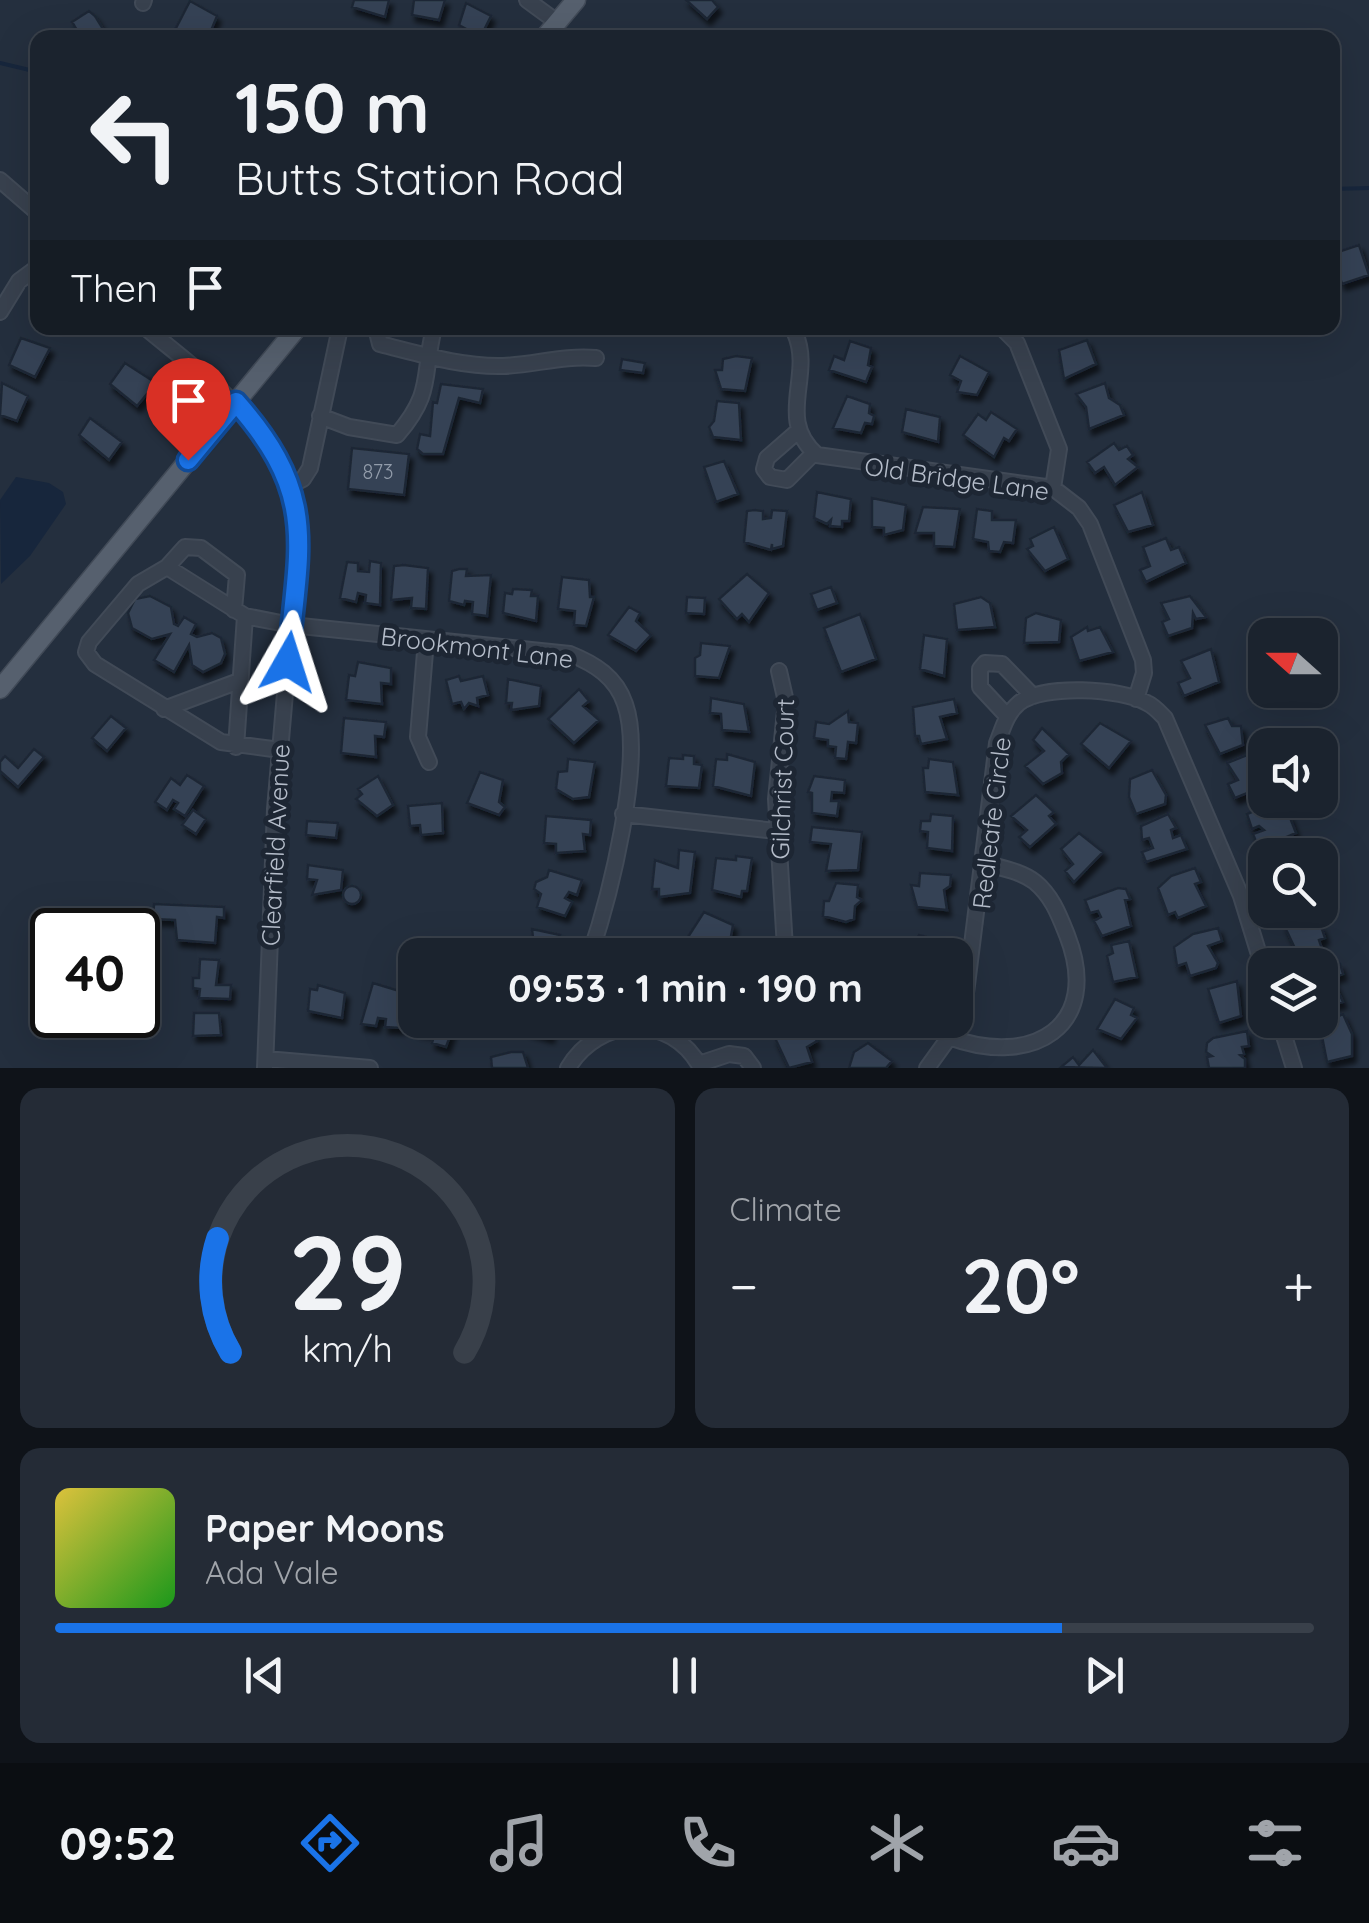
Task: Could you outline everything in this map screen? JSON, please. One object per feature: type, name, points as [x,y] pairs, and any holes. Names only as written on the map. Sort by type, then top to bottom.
[{"type":"main road","points":[[550,30],[576,0]]},
{"type":"main road","points":[[0,689],[291,335]]},
{"type":"street","points":[[527,0],[557,22]]},
{"type":"street","points":[[0,180],[30,205]]},
{"type":"street","points":[[0,312],[18,281],[30,273]]},
{"type":"street","name":"Clearfield Avenue","points":[[155,335],[236,402],[266,436],[291,484],[300,520],[280,750],[266,1064]]},
{"type":"street","points":[[291,484],[308,472],[338,335]]},
{"type":"street","points":[[378,335],[380,344],[469,366],[508,366],[543,358],[596,358]]},
{"type":"street","points":[[320,416],[349,428],[397,435],[418,411],[433,335]]},
{"type":"street","points":[[795,335],[803,369],[794,399],[798,430],[814,453],[787,480],[770,477],[764,469],[767,458],[798,430]]},
{"type":"street","points":[[1009,335],[1017,344],[1059,449],[1053,488]]},
{"type":"street","name":"Old Bridge Lane","points":[[814,453],[834,461],[1053,488],[1079,508],[1090,524],[1143,660],[1136,699]]},
{"type":"street","points":[[236,747],[240,613],[237,576],[200,548],[185,547],[167,567],[138,584],[89,642],[86,652],[95,664],[164,708],[236,747],[280,750]]},
{"type":"street","points":[[167,567],[240,613]]},
{"type":"street","name":"Brookmont Lane","points":[[240,613],[291,625],[570,654],[603,671],[624,702],[629,720],[618,864],[595,938]]},
{"type":"street","points":[[426,640],[418,737],[430,762]]},
{"type":"street","points":[[1007,716],[980,687],[980,668],[985,663],[1002,664],[1033,696],[1062,690],[1136,699],[1165,718],[1241,896],[1257,948]]},
{"type":"street","name":"Gilchrist Court","points":[[779,671],[786,702],[776,831],[784,938]]},
{"type":"street","points":[[164,708],[239,681]]},
{"type":"street","name":"Redleafe Circle","points":[[973,942],[997,743],[1007,716],[1033,696]]},
{"type":"street","points":[[622,814],[776,831]]},
{"type":"street","points":[[952,1038],[993,1052],[1047,1038],[1062,1026],[1078,982],[1077,960],[1057,910],[1044,891],[1031,879],[984,863]]},
{"type":"street","points":[[568,1068],[591,1038]]},
{"type":"street","points":[[671,1038],[688,1048],[700,1066],[729,1054],[744,1056],[753,1068]]},
{"type":"street","name":"Redleafe Circle","points":[[927,1068],[948,1038]]},
{"type":"street","points":[[1285,1038],[1294,1068]]},
{"type":"street","points":[[266,1064],[370,1068]]},
{"type":"water","points":[[16,477],[49,483],[63,492],[66,504],[30,556],[1,584],[0,500]]},
{"type":"building","points":[[354,0],[389,0],[385,17],[352,7]]},
{"type":"building","points":[[414,0],[445,0],[439,20],[412,15]]},
{"type":"building","points":[[686,0],[712,0],[718,7],[707,19]]},
{"type":"building","points":[[190,1],[217,16],[211,30],[175,30]]},
{"type":"building","points":[[466,3],[491,16],[484,30],[468,30],[459,25]]},
{"type":"building","points":[[89,11],[104,30],[77,30],[72,22]]},
{"type":"building","points":[[1359,245],[1369,275],[1342,284],[1340,251]]},
{"type":"building","points":[[21,338],[50,348],[35,377],[9,365]]},
{"type":"building","points":[[1087,340],[1096,364],[1064,379],[1059,350]]},
{"type":"building","points":[[850,341],[871,348],[868,365],[872,367],[866,382],[829,370],[834,356],[844,360]]},
{"type":"building","points":[[960,356],[989,372],[977,395],[957,392],[961,381],[950,375]]},
{"type":"building","points":[[752,358],[745,391],[721,389],[715,370],[722,370],[723,359]]},
{"type":"building","points":[[622,359],[645,363],[643,373],[620,370]]},
{"type":"building","points":[[125,363],[156,383],[137,406],[110,384]]},
{"type":"building","points":[[2,383],[28,396],[17,421],[0,415]]},
{"type":"building","points":[[1105,383],[1109,398],[1120,405],[1124,415],[1089,429],[1086,407],[1076,394]]},
{"type":"building","points":[[441,384],[483,389],[480,403],[459,398],[443,454],[423,454],[417,449],[420,434],[430,436],[433,402],[437,403]]},
{"type":"building","points":[[847,396],[870,404],[872,424],[865,423],[861,433],[833,428]]},
{"type":"building","points":[[717,401],[739,403],[741,440],[713,437],[709,427],[714,421]]},
{"type":"building","points":[[906,409],[940,417],[938,442],[902,432]]},
{"type":"building","points":[[991,412],[1017,429],[1009,441],[1004,438],[994,457],[963,435],[978,414],[986,420]]},
{"type":"building","points":[[90,418],[122,442],[109,460],[79,435]]},
{"type":"building","points":[[1114,443],[1119,450],[1127,446],[1133,455],[1128,459],[1138,467],[1115,485],[1104,467],[1095,473],[1087,462]]},
{"type":"building","points":[[352,448],[409,454],[404,495],[348,489]]},
{"type":"building","points":[[724,461],[738,494],[716,502],[704,467]]},
{"type":"building","points":[[817,492],[851,499],[849,521],[842,521],[842,527],[830,526],[831,520],[827,524],[814,518]]},
{"type":"building","points":[[1142,492],[1153,525],[1128,532],[1114,505]]},
{"type":"building","points":[[872,498],[906,505],[903,530],[884,535],[884,528],[872,527]]},
{"type":"building","points":[[923,507],[960,509],[954,547],[934,546],[934,533],[915,533]]},
{"type":"building","points":[[977,509],[992,511],[992,520],[1016,520],[1013,543],[1004,542],[1000,552],[989,551],[988,542],[973,539]]},
{"type":"building","points":[[772,510],[787,511],[783,546],[772,549],[772,544],[771,550],[744,542],[747,511],[763,511],[763,519],[771,518]]},
{"type":"building","points":[[1054,527],[1068,559],[1045,571],[1027,549],[1033,546],[1030,539]]},
{"type":"building","points":[[1166,538],[1171,550],[1179,547],[1186,563],[1146,582],[1140,570],[1150,566],[1143,547]]},
{"type":"building","points":[[370,561],[381,563],[380,605],[365,603],[366,595],[358,593],[356,602],[340,598],[347,562],[358,563],[358,571],[369,572]]},
{"type":"building","points":[[394,566],[428,568],[426,609],[411,608],[412,598],[391,600]]},
{"type":"building","points":[[467,569],[466,576],[491,575],[487,616],[472,614],[473,602],[465,601],[464,605],[449,601],[452,571]]},
{"type":"building","points":[[747,574],[769,593],[749,622],[742,614],[737,619],[719,599]]},
{"type":"building","points":[[562,577],[589,580],[590,597],[594,597],[586,626],[574,625],[575,611],[558,609]]},
{"type":"building","points":[[831,587],[837,603],[817,610],[811,594]]},
{"type":"building","points":[[513,589],[532,590],[531,596],[538,596],[536,621],[503,613],[505,593],[512,594]]},
{"type":"building","points":[[150,596],[171,607],[174,624],[178,626],[184,617],[196,624],[191,634],[197,637],[212,633],[221,638],[225,654],[221,663],[203,672],[192,665],[189,645],[174,672],[154,660],[170,634],[152,639],[132,628],[128,613],[135,599]]},
{"type":"building","points":[[1190,596],[1206,617],[1196,619],[1193,613],[1192,628],[1168,636],[1162,622],[1169,619],[1161,603]]},
{"type":"building","points":[[687,597],[705,598],[704,614],[686,613]]},
{"type":"building","points":[[981,597],[990,603],[995,627],[957,630],[954,604]]},
{"type":"building","points":[[629,607],[640,613],[636,621],[651,635],[636,651],[608,635]]},
{"type":"building","points":[[1036,613],[1061,620],[1059,642],[1024,643],[1026,618]]},
{"type":"building","points":[[860,614],[876,659],[841,672],[824,628]]},
{"type":"building","points":[[1087,627],[1088,631],[1100,627],[1113,652],[1079,661],[1071,637]]},
{"type":"building","points":[[924,635],[947,639],[944,676],[920,669]]},
{"type":"building","points":[[701,643],[730,646],[719,678],[695,676],[695,658],[700,655]]},
{"type":"building","points":[[1211,649],[1219,682],[1184,696],[1178,683],[1190,678],[1181,661]]},
{"type":"building","points":[[358,662],[391,668],[391,684],[381,683],[382,704],[346,700],[349,675],[355,676]]},
{"type":"building","points":[[459,676],[461,681],[483,676],[488,695],[477,698],[478,706],[469,703],[464,709],[461,702],[452,704],[446,680]]},
{"type":"building","points":[[508,679],[541,686],[539,706],[511,710],[512,703],[506,703]]},
{"type":"building","points":[[579,689],[589,701],[583,706],[599,720],[574,743],[548,719]]},
{"type":"building","points":[[711,698],[744,704],[749,732],[722,730],[721,714],[710,713]]},
{"type":"building","points":[[954,699],[957,713],[940,717],[947,739],[921,744],[919,736],[915,736],[913,707]]},
{"type":"building","points":[[848,711],[849,722],[858,723],[856,743],[848,742],[846,759],[835,758],[836,747],[828,746],[828,740],[814,738],[816,722],[829,724]]},
{"type":"building","points":[[111,716],[126,728],[107,751],[92,738]]},
{"type":"building","points":[[344,718],[386,722],[384,737],[375,736],[376,757],[341,753]]},
{"type":"building","points":[[1228,718],[1232,726],[1241,726],[1243,745],[1220,754],[1205,725]]},
{"type":"building","points":[[1100,723],[1131,741],[1109,768],[1081,744]]},
{"type":"building","points":[[1042,728],[1069,754],[1061,762],[1062,773],[1043,784],[1025,766],[1044,751],[1033,740]]},
{"type":"building","points":[[34,749],[44,757],[18,787],[0,771],[0,762],[5,756],[18,768]]},
{"type":"building","points":[[727,754],[755,762],[751,796],[713,786],[716,759],[727,760]]},
{"type":"building","points":[[683,755],[694,756],[694,764],[702,765],[699,788],[666,786],[669,758],[683,759]]},
{"type":"building","points":[[1248,755],[1248,793],[1235,798],[1228,784],[1238,780],[1227,763]]},
{"type":"building","points":[[568,759],[595,762],[589,797],[573,799],[556,789],[558,772],[567,771]]},
{"type":"building","points":[[929,759],[953,762],[958,795],[925,792],[923,768],[928,768]]},
{"type":"building","points":[[1152,770],[1166,795],[1165,804],[1136,814],[1129,797],[1130,779]]},
{"type":"building","points":[[480,772],[503,780],[499,802],[505,807],[499,815],[467,803]]},
{"type":"building","points":[[187,775],[204,786],[185,816],[174,809],[178,803],[173,800],[167,810],[155,802],[171,778],[180,785]]},
{"type":"building","points":[[378,776],[393,805],[377,816],[356,799],[362,794],[358,789]]},
{"type":"building","points":[[814,776],[845,780],[844,793],[832,792],[831,801],[839,801],[837,816],[812,813],[812,793],[808,792]]},
{"type":"building","points":[[1036,795],[1054,812],[1049,816],[1056,824],[1030,847],[1019,837],[1027,830],[1011,816]]},
{"type":"building","points":[[442,803],[443,833],[421,835],[420,825],[410,826],[408,806]]},
{"type":"building","points":[[193,810],[206,819],[196,834],[182,825]]},
{"type":"building","points":[[931,814],[953,816],[952,851],[927,848],[928,832],[920,831],[921,821],[930,821]]},
{"type":"building","points":[[1168,814],[1176,828],[1171,830],[1173,838],[1181,835],[1187,849],[1146,862],[1142,852],[1153,848],[1149,838],[1142,840],[1141,826]]},
{"type":"building","points":[[546,816],[591,820],[590,835],[583,834],[585,851],[556,853],[556,844],[544,843]]},
{"type":"building","points":[[1248,818],[1290,818],[1296,833],[1284,838],[1255,838],[1253,834],[1264,830],[1259,826],[1252,829]]},
{"type":"building","points":[[307,821],[338,823],[336,838],[306,835]]},
{"type":"building","points":[[812,827],[862,832],[858,870],[826,871],[831,844],[810,842]]},
{"type":"building","points":[[1079,833],[1103,852],[1074,882],[1065,871],[1073,864],[1061,849]]},
{"type":"building","points":[[679,850],[695,852],[690,893],[659,897],[659,889],[652,889],[655,860],[678,868]]},
{"type":"building","points":[[736,856],[752,858],[747,891],[742,891],[741,897],[712,890],[716,858],[736,860]]},
{"type":"building","points":[[308,865],[343,870],[341,890],[312,895],[317,880],[307,879]]},
{"type":"building","points":[[1195,868],[1201,882],[1195,884],[1206,906],[1178,918],[1175,912],[1168,915],[1158,888],[1171,876]]},
{"type":"building","points":[[549,870],[582,880],[577,895],[569,892],[565,898],[572,902],[565,916],[537,907],[541,894],[534,889],[536,882],[547,877]]},
{"type":"building","points":[[920,873],[951,875],[950,886],[944,890],[947,910],[917,907],[911,885],[919,886]]},
{"type":"building","points":[[836,883],[858,885],[857,897],[862,900],[855,906],[854,919],[846,922],[823,916],[824,901],[829,901]]},
{"type":"building","points":[[352,886],[361,895],[352,904],[343,895]]},
{"type":"building","points":[[1118,888],[1126,889],[1130,899],[1125,900],[1131,926],[1102,936],[1094,921],[1101,917],[1098,911],[1090,913],[1085,900]]},
{"type":"building","points":[[154,904],[224,907],[224,918],[217,917],[215,943],[177,940],[175,920],[160,919],[160,908],[154,908]]},
{"type":"building","points":[[704,912],[733,925],[731,938],[688,937]]},
{"type":"building","points":[[1218,928],[1222,941],[1208,946],[1218,963],[1216,968],[1190,976],[1186,963],[1177,966],[1174,947],[1193,934]]},
{"type":"building","points":[[1285,928],[1322,928],[1325,938],[1319,940],[1322,948],[1295,948]]},
{"type":"building","points":[[532,929],[560,935],[559,938],[533,938]]},
{"type":"building","points":[[1129,941],[1137,977],[1113,982],[1107,956],[1113,953],[1111,945]]},
{"type":"building","points":[[200,959],[219,960],[216,985],[231,985],[230,999],[199,998],[200,989],[193,988],[193,978],[199,978]]},
{"type":"building","points":[[1237,981],[1241,1016],[1219,1023],[1208,989]]},
{"type":"building","points":[[373,983],[398,991],[398,1028],[385,1027],[386,1019],[378,1018],[376,1026],[361,1024]]},
{"type":"building","points":[[318,985],[345,993],[342,1018],[308,1011],[310,989],[317,990]]},
{"type":"building","points":[[1115,999],[1134,1008],[1131,1015],[1137,1018],[1121,1039],[1097,1029]]},
{"type":"building","points":[[194,1013],[219,1013],[221,1035],[193,1036]]},
{"type":"building","points":[[1343,1014],[1352,1034],[1352,1056],[1327,1062],[1322,1038],[1338,1038],[1338,1017]]},
{"type":"building","points":[[1247,1031],[1249,1046],[1242,1047],[1244,1054],[1240,1055],[1245,1059],[1245,1068],[1209,1068],[1207,1057],[1212,1056],[1206,1052],[1207,1043],[1213,1038]]},
{"type":"building","points":[[434,1038],[449,1038],[446,1047],[432,1043]]},
{"type":"building","points":[[775,1038],[815,1038],[817,1041],[807,1047],[812,1062],[789,1068]]},
{"type":"building","points":[[868,1043],[892,1061],[886,1068],[849,1068],[854,1052]]},
{"type":"building","points":[[1093,1050],[1107,1068],[1061,1067],[1073,1057],[1079,1065]]},
{"type":"building","points":[[523,1052],[528,1068],[492,1068],[491,1057]]},
{"type":"waterway","points":[[0,63],[30,70]]},
{"type":"waterway","points":[[1340,189],[1369,188]]},
{"type":"route","points":[[188,460],[236,402],[266,436],[288,477],[298,506],[300,544],[288,662]]}]
